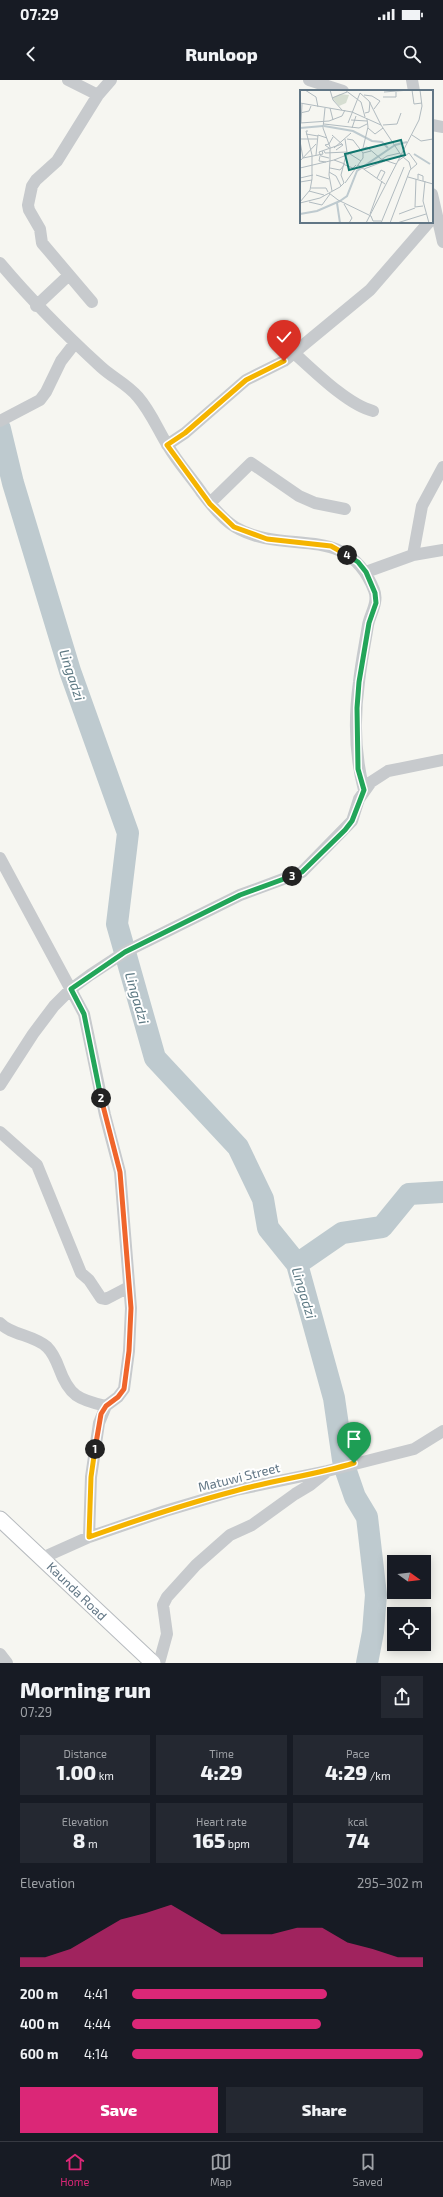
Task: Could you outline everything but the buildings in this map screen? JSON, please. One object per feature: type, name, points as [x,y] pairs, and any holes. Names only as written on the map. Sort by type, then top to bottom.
[{"type":"main road","name":"Kaunda Road","points":[[0,1519],[153,1663]]},
{"type":"street","points":[[68,80],[98,95]]},
{"type":"street","points":[[92,302],[42,243],[40,229],[29,210],[28,205],[32,186],[36,180],[57,161],[98,95],[111,80]]},
{"type":"street","points":[[309,80],[340,90]]},
{"type":"street","points":[[412,80],[414,90]]},
{"type":"street","points":[[433,125],[443,127]]},
{"type":"street","points":[[433,220],[443,242]]},
{"type":"street","points":[[167,445],[185,433],[246,380],[272,368],[294,353],[370,290],[428,223]]},
{"type":"street","points":[[0,263],[36,306],[75,343],[138,397],[152,417],[167,445],[210,504],[227,521],[242,531],[267,539],[331,546],[358,562],[366,572],[375,593],[376,603],[369,623],[359,682],[357,708],[358,769],[364,790]]},
{"type":"street","points":[[36,306],[69,275]]},
{"type":"street","points":[[0,421],[40,400],[46,392],[61,361],[75,343]]},
{"type":"street","points":[[294,353],[329,384],[361,407],[373,411]]},
{"type":"street","points":[[210,504],[251,463],[299,496],[315,503],[345,509]]},
{"type":"street","points":[[413,555],[422,506],[443,467]]},
{"type":"street","points":[[366,572],[413,555],[443,550]]},
{"type":"street","points":[[0,1085],[33,1034],[54,1006],[71,989],[125,952],[240,895],[302,872],[352,821],[364,790],[370,782],[388,771],[443,760]]},
{"type":"street","points":[[0,858],[84,1014],[105,1115],[120,1172],[131,1308],[126,1380],[124,1389],[118,1397],[106,1406],[99,1423],[91,1477],[89,1537]]},
{"type":"street","points":[[0,1132],[37,1165],[81,1273],[89,1280],[101,1298],[106,1299],[129,1287]]},
{"type":"street","points":[[0,1323],[46,1346],[54,1355],[64,1382],[76,1396],[84,1401],[106,1406]]},
{"type":"street","name":"Matuwi Street","points":[[42,1558],[89,1537],[165,1511],[236,1490],[327,1471],[414,1449],[443,1430]]},
{"type":"street","points":[[159,1663],[167,1634],[163,1605],[167,1597],[196,1565],[230,1535],[258,1521],[295,1494],[310,1486],[327,1471]]},
{"type":"street","points":[[0,1654],[6,1663]]},
{"type":"waterway","name":"Lingadzi","points":[[0,429],[13,483],[70,671],[128,833],[117,924],[155,1058],[238,1147],[263,1199],[268,1228],[297,1264],[334,1398],[343,1460]]},
{"type":"waterway","points":[[297,1264],[342,1233],[382,1227],[409,1194],[443,1192]]},
{"type":"waterway","points":[[346,1471],[355,1497],[367,1517],[376,1595],[373,1632],[367,1663]]},
{"type":"route","points":[[284,361],[246,380],[185,433],[167,445],[210,504],[234,527],[255,536],[267,539],[331,546],[358,562],[366,572],[375,593],[376,603],[371,613],[369,623],[359,682],[357,708],[358,769],[364,790],[359,799],[352,821],[315,861],[302,872],[240,895],[171,931],[125,952],[71,989],[84,1014],[105,1115],[116,1152],[120,1172],[131,1308],[129,1351],[124,1389],[118,1397],[106,1406],[101,1414],[99,1423],[91,1477],[89,1537],[165,1511],[236,1490],[327,1471],[354,1463]]}]
